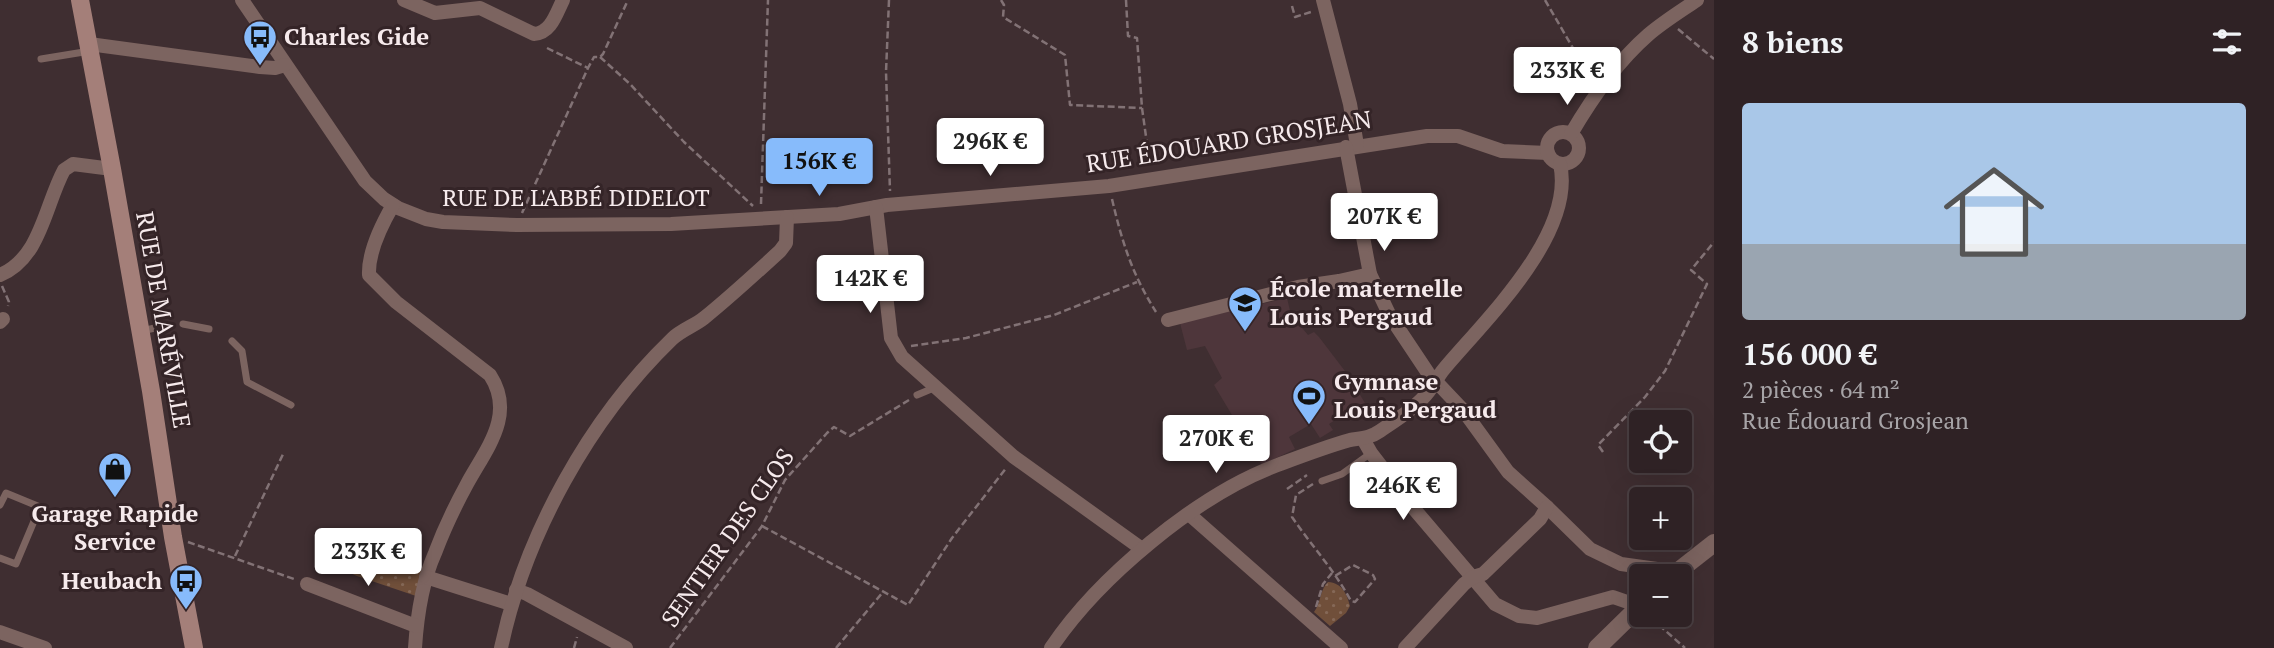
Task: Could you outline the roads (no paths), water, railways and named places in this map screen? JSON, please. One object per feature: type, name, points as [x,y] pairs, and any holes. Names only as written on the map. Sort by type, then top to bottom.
[{"type":"main road","name":"RUE DE MARÉVILLE","points":[[80,0],[112,169],[147,330],[173,537],[194,648]]},
{"type":"street","name":"RUE DE L'ABBÉ DIDELOT","points":[[242,0],[355,169],[374,191],[411,214],[443,222],[640,225],[761,213]]},
{"type":"street","points":[[404,0],[439,7],[482,4],[534,34],[542,34],[549,28],[563,0]]},
{"type":"street","points":[[1571,134],[1614,70],[1639,43],[1698,0]]},
{"type":"street","points":[[1320,5],[1350,104],[1352,146],[1370,274],[1390,316],[1435,382],[1444,388],[1463,410],[1508,472],[1580,541],[1597,554],[1629,565]]},
{"type":"street","points":[[90,48],[260,68],[285,65]]},
{"type":"street","points":[[1556,133],[1571,134],[1578,143],[1578,154],[1571,162],[1560,164],[1551,159],[1547,145],[1550,138],[1556,133]]},
{"type":"street","name":"RUE ÉDOUARD GROSJEAN","points":[[761,213],[788,217],[839,214],[883,206],[1109,186],[1352,146],[1439,135],[1466,138],[1489,147],[1524,153],[1548,153]]},
{"type":"street","points":[[0,275],[26,257],[64,170],[73,164],[112,169]]},
{"type":"street","points":[[1051,648],[1082,606],[1142,549],[1190,515],[1236,484],[1275,466],[1378,433],[1430,391],[1444,368],[1479,331],[1538,253],[1562,193],[1564,178],[1560,164]]},
{"type":"street","points":[[393,205],[384,219],[369,275],[396,302],[490,375],[498,392],[501,412],[492,441],[456,505],[433,555],[416,626],[415,648]]},
{"type":"street","points":[[883,206],[891,338],[902,357],[1014,457],[1142,549]]},
{"type":"street","points":[[500,648],[513,597],[531,548],[556,497],[604,417],[673,338],[703,319],[780,251],[786,243],[788,217]]},
{"type":"street","points":[[1168,320],[1266,295],[1370,274]]},
{"type":"street","points":[[1363,439],[1415,510],[1495,604],[1524,618],[1545,617],[1612,597],[1629,603]]},
{"type":"street","points":[[1405,648],[1473,577],[1483,573],[1540,519],[1547,507]]},
{"type":"street","points":[[1190,515],[1340,648]]},
{"type":"street","points":[[1687,564],[1714,543]]},
{"type":"street","points":[[426,578],[513,597],[626,648]]},
{"type":"street","points":[[307,584],[416,626]]},
{"type":"street","points":[[1597,648],[1629,620]]},
{"type":"street","points":[[0,632],[45,648]]},
{"type":"lane","points":[[41,59],[90,48]]},
{"type":"lane","points":[[183,324],[209,329]]},
{"type":"lane","points":[[232,341],[242,351],[247,382],[291,405]]},
{"type":"lane","points":[[917,395],[936,387]]},
{"type":"lane","points":[[1322,481],[1342,474],[1371,453]]},
{"type":"lane","points":[[0,505],[6,494],[40,507],[16,564],[0,558]]},
{"type":"place","name":"Charles Gide","points":[[260,67]]},
{"type":"place","name":"École maternelle Louis Pergaud","points":[[1245,333]]},
{"type":"place","name":"Gymnase Louis Pergaud","points":[[1309,426]]},
{"type":"place","name":"Garage Rapide Service","points":[[115,499]]},
{"type":"place","name":"Heubach","points":[[186,611]]}]
